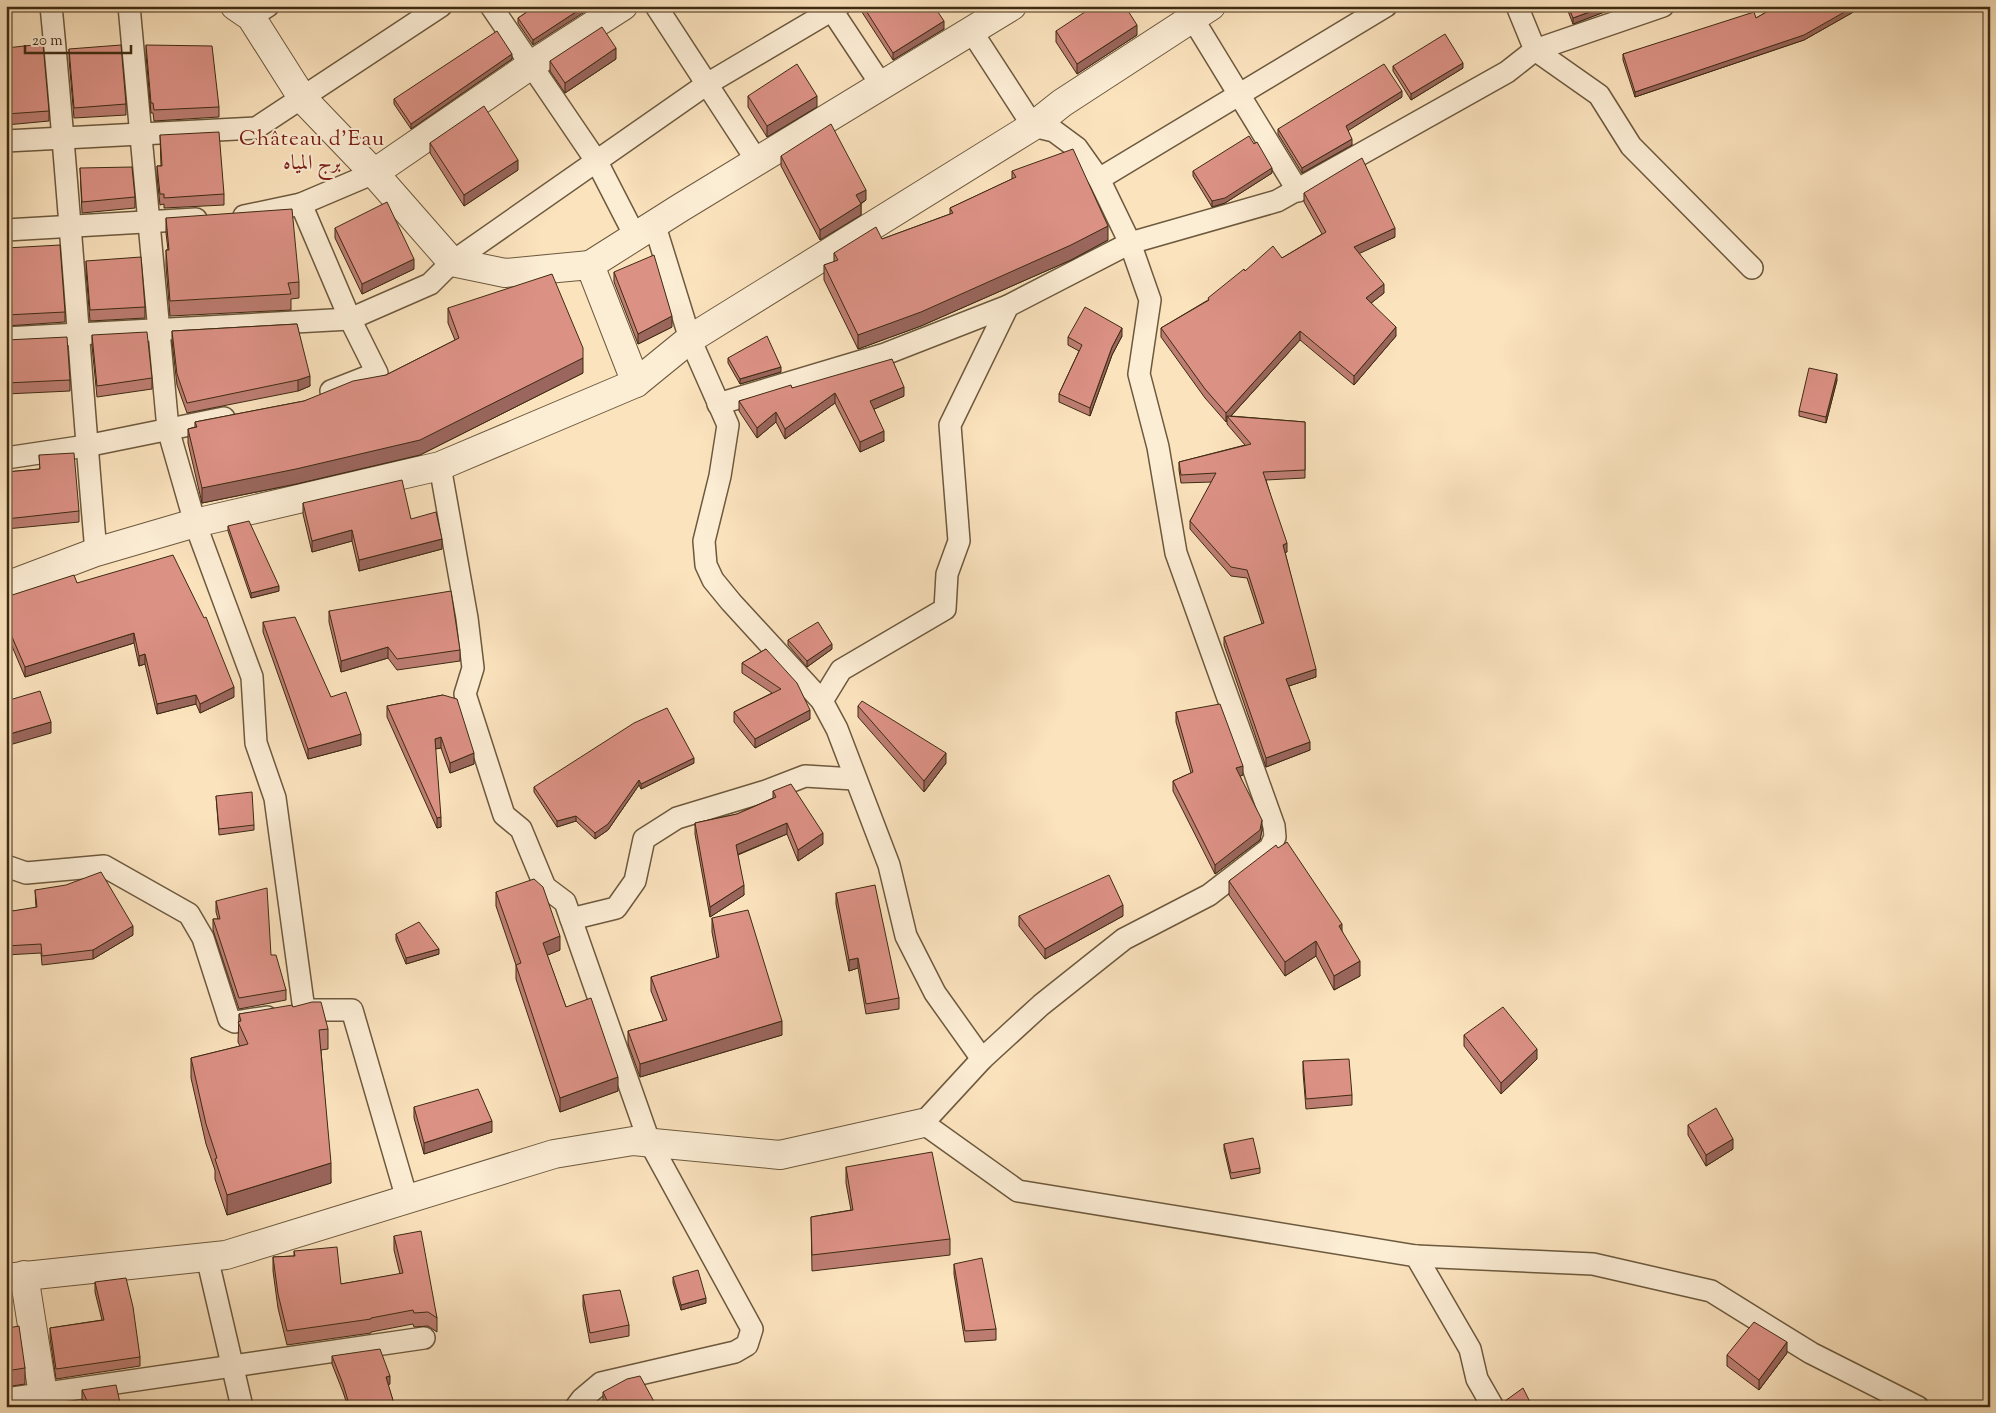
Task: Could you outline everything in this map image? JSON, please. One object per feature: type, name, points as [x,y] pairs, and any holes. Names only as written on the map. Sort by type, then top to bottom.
[{"type":"street","points":[[374,173],[531,65],[623,6]]},
{"type":"street","points":[[251,10],[303,99],[374,173],[452,262],[505,274],[590,265],[757,160],[972,32],[1008,7]]},
{"type":"street","points":[[6,586],[96,552],[195,523],[440,466],[636,383],[690,339],[1033,126],[1062,103],[1196,10]]},
{"type":"street","points":[[590,265],[636,383]]},
{"type":"street","points":[[44,1400],[15,1276],[226,1255],[554,1154],[633,1141],[780,1155],[922,1123]]},
{"type":"lane","points":[[51,6],[64,137],[86,446],[96,552]]},
{"type":"lane","points":[[129,6],[168,429],[195,523],[252,677],[256,743],[275,798],[304,1010]]},
{"type":"lane","points":[[6,141],[256,128],[303,99],[441,6]]},
{"type":"lane","points":[[491,6],[645,230],[728,425],[720,476],[704,541],[706,566],[713,580],[731,602],[822,701],[836,729],[889,865],[906,936],[935,993],[982,1059]]},
{"type":"lane","points":[[656,6],[757,160]]},
{"type":"lane","points":[[1099,179],[1386,6]]},
{"type":"lane","points":[[1517,6],[1535,50],[1599,95],[1631,146],[1752,268]]},
{"type":"lane","points":[[718,404],[885,354],[1008,306],[1130,242],[1277,201],[1298,191],[1507,72],[1535,50],[1663,6]]},
{"type":"lane","points":[[6,338],[350,319],[430,284],[452,262],[708,84],[833,8],[882,86]]},
{"type":"lane","points":[[1196,10],[1239,96],[1298,191]]},
{"type":"lane","points":[[972,32],[1033,126],[1054,131],[1077,148],[1099,179],[1130,242],[1150,300],[1139,374],[1158,447],[1176,553],[1274,826],[1275,836],[1270,848],[1209,895],[1124,939],[1041,1004],[982,1059],[922,1123],[1018,1191],[1416,1256],[1593,1264],[1711,1291],[1811,1353],[1918,1407]]},
{"type":"lane","points":[[6,230],[246,216],[301,204],[374,173]]},
{"type":"lane","points":[[301,204],[350,319],[377,373],[311,400]]},
{"type":"lane","points":[[822,701],[841,670],[945,609],[947,574],[959,540],[950,425],[1008,306]]},
{"type":"lane","points":[[6,458],[86,446],[245,414]]},
{"type":"lane","points":[[440,466],[467,618],[473,668],[465,694],[504,815],[521,829],[544,886],[565,902],[649,1142],[752,1329],[747,1346],[735,1352],[601,1383],[582,1399],[576,1407]]},
{"type":"lane","points":[[571,919],[616,908],[635,881],[644,839],[677,818],[766,791],[805,776],[854,779]]},
{"type":"lane","points":[[6,866],[26,873],[104,866],[189,914],[203,938],[229,1019],[235,1022],[304,1010],[352,1010],[407,1200]]},
{"type":"lane","points":[[1416,1256],[1470,1349],[1477,1379],[1493,1407]]},
{"type":"lane","points":[[207,1257],[242,1407]]},
{"type":"lane","points":[[6,1399],[44,1400],[232,1366],[424,1338]]},
{"type":"building","points":[[536,6],[585,6],[533,40],[518,18]]},
{"type":"building","points":[[863,6],[934,6],[944,21],[893,53]]},
{"type":"building","points":[[1094,6],[1125,6],[1137,25],[1077,64],[1056,31]]},
{"type":"building","points":[[1568,6],[1606,6],[1573,18]]},
{"type":"building","points":[[1777,6],[1855,6],[1804,35],[1635,92],[1623,54],[1754,12],[1756,18]]},
{"type":"building","points":[[602,27],[616,48],[565,83],[550,61]]},
{"type":"building","points":[[497,31],[512,54],[411,124],[394,99]]},
{"type":"building","points":[[1445,34],[1463,63],[1411,94],[1393,66]]},
{"type":"building","points":[[43,44],[49,111],[6,114],[6,75],[8,75],[6,48]]},
{"type":"building","points":[[121,45],[126,104],[74,108],[69,49]]},
{"type":"building","points":[[146,45],[212,46],[219,107],[154,110],[153,103],[151,103]]},
{"type":"building","points":[[797,64],[817,96],[767,126],[748,96]]},
{"type":"building","points":[[1384,64],[1402,91],[1346,126],[1352,139],[1302,168],[1278,129]]},
{"type":"building","points":[[484,106],[518,160],[464,195],[430,143]]},
{"type":"building","points":[[831,124],[866,190],[856,195],[861,204],[820,230],[781,156]]},
{"type":"building","points":[[219,132],[224,194],[164,198],[164,194],[160,194],[157,166],[162,166],[160,135]]},
{"type":"building","points":[[1249,136],[1254,144],[1257,142],[1272,168],[1225,198],[1212,201],[1193,171]]},
{"type":"building","points":[[1073,149],[1108,226],[1071,245],[921,312],[858,335],[824,265],[838,260],[834,253],[876,227],[882,239],[953,213],[950,208],[1016,177],[1012,171]]},
{"type":"building","points":[[1362,158],[1395,228],[1354,247],[1384,284],[1366,298],[1396,327],[1354,376],[1300,331],[1226,413],[1205,389],[1161,328],[1209,300],[1208,298],[1244,269],[1245,271],[1273,246],[1282,258],[1326,232],[1304,193]]},
{"type":"building","points":[[132,167],[135,197],[82,202],[80,168]]},
{"type":"building","points":[[387,202],[414,259],[362,284],[335,228]]},
{"type":"building","points":[[292,209],[299,282],[288,283],[291,294],[170,301],[166,250],[169,250],[166,218]]},
{"type":"building","points":[[60,245],[65,312],[6,315],[6,248]]},
{"type":"building","points":[[654,255],[672,316],[638,334],[614,272]]},
{"type":"building","points":[[141,257],[145,307],[90,310],[86,261]]},
{"type":"building","points":[[552,274],[583,348],[583,358],[420,440],[296,469],[202,488],[188,429],[197,427],[195,422],[304,401],[353,381],[386,375],[459,338],[448,308]]},
{"type":"building","points":[[1085,307],[1122,328],[1112,347],[1090,408],[1059,394],[1082,345],[1068,337]]},
{"type":"building","points":[[297,324],[310,376],[187,403],[177,374],[172,331]]},
{"type":"building","points":[[147,332],[152,378],[97,386],[92,335]]},
{"type":"building","points":[[767,336],[781,367],[740,379],[728,358]]},
{"type":"building","points":[[67,337],[70,380],[6,383],[6,340]]},
{"type":"building","points":[[892,359],[904,387],[870,401],[884,431],[860,442],[835,393],[785,429],[776,412],[757,428],[739,401],[791,385],[792,388]]},
{"type":"building","points":[[1809,368],[1837,374],[1826,417],[1799,411]]},
{"type":"building","points":[[1227,416],[1305,422],[1305,470],[1263,472],[1287,543],[1283,545],[1316,669],[1286,679],[1310,742],[1266,758],[1224,637],[1264,623],[1247,570],[1231,567],[1190,521],[1216,473],[1181,475],[1179,462],[1251,444]]},
{"type":"building","points":[[74,453],[79,511],[6,519],[6,472],[40,469],[39,455]]},
{"type":"building","points":[[402,480],[411,519],[436,512],[442,539],[359,560],[352,530],[312,541],[303,503]]},
{"type":"building","points":[[249,521],[279,586],[251,593],[228,526]]},
{"type":"building","points":[[173,555],[204,618],[206,617],[234,687],[200,704],[196,695],[157,704],[145,654],[139,656],[134,633],[25,667],[6,623],[6,597],[74,575],[77,583]]},
{"type":"building","points":[[451,591],[460,650],[397,659],[388,647],[341,661],[329,611]]},
{"type":"building","points":[[295,617],[331,697],[346,692],[361,734],[308,749],[263,622]]},
{"type":"building","points":[[818,622],[832,644],[807,661],[788,640]]},
{"type":"building","points":[[766,649],[797,683],[810,710],[755,739],[734,712],[781,689],[742,663]]},
{"type":"building","points":[[40,691],[51,722],[6,735],[6,701]]},
{"type":"building","points":[[443,695],[457,699],[474,753],[450,763],[441,737],[435,739],[441,817],[437,818],[387,706]]},
{"type":"building","points":[[862,701],[946,753],[924,781],[858,706]]},
{"type":"building","points":[[1220,704],[1243,766],[1236,768],[1262,820],[1260,830],[1215,865],[1173,781],[1193,772],[1176,712]]},
{"type":"building","points":[[667,708],[694,758],[641,784],[639,780],[608,824],[595,833],[576,816],[557,821],[534,787],[634,723]]},
{"type":"building","points":[[791,784],[823,833],[798,850],[787,823],[736,845],[744,885],[710,907],[695,823],[737,814],[776,797],[773,791]]},
{"type":"building","points":[[252,792],[254,825],[219,829],[216,796]]},
{"type":"building","points":[[1287,842],[1342,924],[1339,926],[1360,961],[1334,976],[1316,941],[1285,962],[1229,881],[1276,845],[1278,848]]},
{"type":"building","points":[[101,872],[133,926],[93,950],[42,956],[41,944],[6,946],[6,912],[37,907],[35,890],[66,885]]},
{"type":"building","points":[[1109,875],[1123,905],[1045,949],[1019,916]]},
{"type":"building","points":[[534,879],[543,887],[560,936],[543,943],[566,1007],[591,998],[618,1077],[560,1098],[516,965],[521,963],[496,892]]},
{"type":"building","points":[[875,885],[899,998],[866,1004],[858,958],[849,960],[836,893]]},
{"type":"building","points":[[267,888],[271,955],[276,955],[286,990],[239,998],[213,919],[220,919],[216,901]]},
{"type":"building","points":[[748,910],[782,1021],[640,1064],[628,1031],[667,1020],[651,977],[719,957],[712,918]]},
{"type":"building","points":[[419,922],[439,949],[406,958],[396,934]]},
{"type":"building","points":[[312,1002],[321,1002],[328,1029],[319,1030],[331,1163],[227,1195],[215,1159],[217,1158],[206,1124],[191,1058],[248,1044],[238,1022],[241,1021],[239,1014],[292,1005],[293,1007]]},
{"type":"building","points":[[1503,1007],[1537,1049],[1501,1083],[1464,1035]]},
{"type":"building","points":[[1349,1059],[1352,1095],[1306,1099],[1303,1061]]},
{"type":"building","points":[[478,1089],[492,1121],[424,1143],[414,1107]]},
{"type":"building","points":[[1716,1108],[1733,1139],[1706,1155],[1688,1125]]},
{"type":"building","points":[[1253,1138],[1260,1168],[1231,1173],[1224,1144]]},
{"type":"building","points":[[932,1152],[950,1239],[812,1255],[811,1217],[853,1210],[846,1167]]},
{"type":"building","points":[[421,1231],[437,1318],[428,1312],[414,1313],[413,1310],[371,1319],[287,1331],[278,1294],[273,1257],[295,1256],[294,1251],[337,1247],[341,1284],[403,1273],[394,1236]]},
{"type":"building","points":[[982,1258],[996,1329],[965,1331],[954,1264]]},
{"type":"building","points":[[698,1270],[706,1298],[681,1305],[673,1277]]},
{"type":"building","points":[[126,1278],[133,1307],[140,1357],[56,1369],[50,1328],[104,1320],[95,1282]]},
{"type":"building","points":[[620,1290],[629,1325],[590,1333],[583,1295]]},
{"type":"building","points":[[6,1313],[8,1328],[19,1326],[25,1368],[6,1371]]},
{"type":"building","points":[[1754,1322],[1787,1342],[1759,1380],[1727,1355]]},
{"type":"building","points":[[380,1349],[390,1376],[386,1377],[395,1407],[350,1407],[332,1356]]},
{"type":"building","points":[[640,1376],[657,1407],[610,1407],[603,1392],[627,1379]]},
{"type":"building","points":[[116,1385],[121,1407],[90,1407],[82,1390]]},
{"type":"building","points":[[1523,1388],[1532,1406],[1540,1402],[1543,1407],[1501,1407],[1505,1401]]},
{"type":"district","name":"Château d'Eau برج المياه","points":[[312,152]]}]
